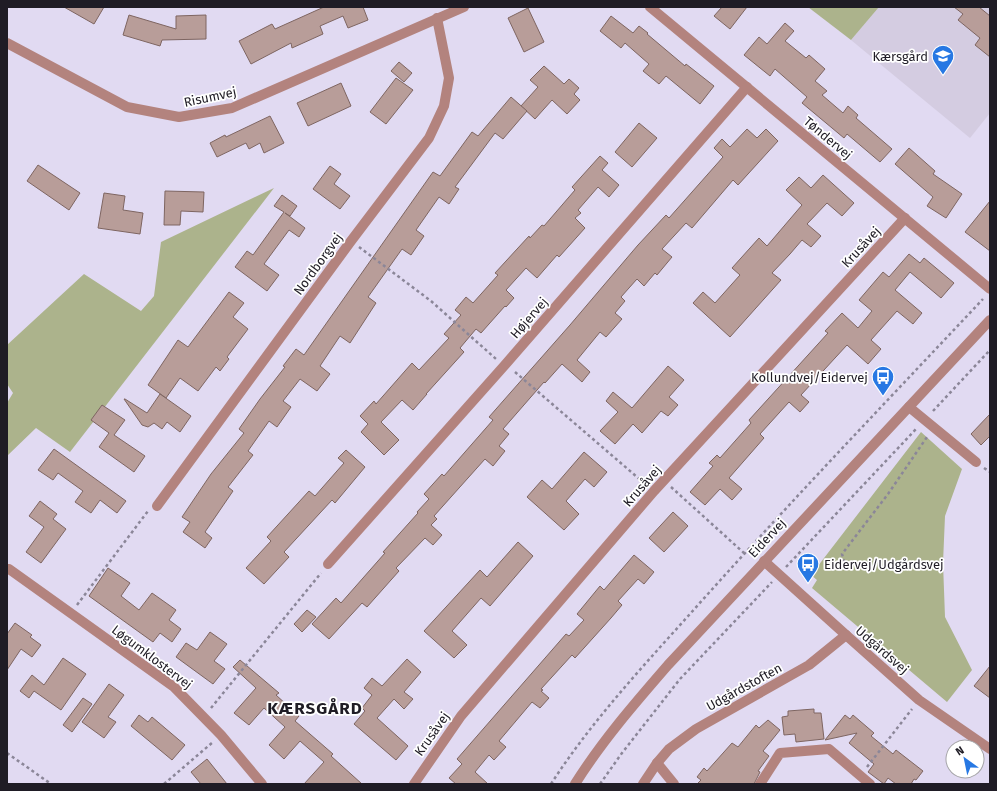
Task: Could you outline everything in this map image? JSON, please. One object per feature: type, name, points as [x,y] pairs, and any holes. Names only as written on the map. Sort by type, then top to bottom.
[{"type":"street","name":"Risumvej","points":[[7,43],[127,107],[179,117],[232,108],[464,7]]},
{"type":"street","name":"Tøndervej","points":[[650,7],[905,218],[987,293]]},
{"type":"street","name":"Nordborgvej","points":[[157,506],[346,247],[429,138],[444,106],[449,78],[437,18]]},
{"type":"street","name":"Højervej","points":[[328,564],[504,366],[747,87]]},
{"type":"street","name":"Krusåvej","points":[[414,784],[461,716],[664,480],[905,218]]},
{"type":"street","name":"Eidervej","points":[[575,784],[589,762],[626,713],[668,665],[990,320]]},
{"type":"street","points":[[909,407],[976,462]]},
{"type":"street","name":"Udgårdsvej","points":[[764,561],[919,700],[990,749]]},
{"type":"street","name":"Løgumklostervej","points":[[9,569],[174,687],[221,735],[262,784]]},
{"type":"street","name":"Udgårdstoften","points":[[643,784],[657,763],[669,749],[696,729],[809,665],[846,635]]},
{"type":"street","points":[[760,784],[780,753],[829,749],[870,784]]},
{"type":"street","points":[[657,763],[674,784]]},
{"type":"path","points":[[551,784],[597,721],[635,675],[744,554],[987,293]]},
{"type":"path","points":[[600,784],[622,753],[680,679],[990,350]]},
{"type":"path","points":[[846,568],[842,554],[888,494],[934,427]]},
{"type":"path","points":[[664,480],[744,554]]},
{"type":"path","points":[[71,613],[146,512],[157,506]]},
{"type":"path","points":[[204,717],[328,564]]},
{"type":"path","points":[[860,775],[919,700]]},
{"type":"path","points":[[164,784],[221,735]]},
{"type":"path","points":[[7,753],[51,784]]},
{"type":"shaded area","name":"Kærsgård","points":[[879,7],[990,7],[990,113],[970,138],[851,40]]},
{"type":"green space","points":[[808,7],[879,7],[851,40]]},
{"type":"green space","points":[[274,188],[70,452],[36,428],[7,456],[7,403],[13,393],[7,384],[7,345],[84,274],[141,311],[154,296],[161,242]]},
{"type":"green space","points":[[921,432],[962,469],[945,516],[943,563],[945,617],[972,670],[947,702],[812,588],[817,580],[811,575]]},
{"type":"building","points":[[64,7],[104,7],[94,24]]},
{"type":"building","points":[[324,7],[363,7],[368,20],[348,28],[343,16],[320,26],[323,34],[292,48],[291,43],[251,64],[239,41],[272,24],[275,29]]},
{"type":"building","points":[[722,7],[747,7],[730,29],[714,16]]},
{"type":"building","points":[[954,7],[979,7],[990,16],[990,57],[975,45],[980,38],[958,20],[963,14]]},
{"type":"building","points":[[528,8],[544,42],[524,52],[508,18]]},
{"type":"building","points":[[129,15],[176,29],[176,16],[206,15],[206,39],[162,40],[160,46],[123,35]]},
{"type":"building","points":[[611,16],[633,33],[639,26],[685,66],[686,64],[714,86],[700,104],[666,76],[659,84],[643,71],[649,64],[625,43],[621,48],[600,31]]},
{"type":"building","points":[[785,23],[794,31],[785,41],[806,58],[809,55],[825,69],[815,81],[827,91],[822,95],[843,113],[848,106],[858,115],[856,118],[892,149],[880,162],[847,134],[844,138],[802,103],[807,97],[775,69],[770,76],[744,55],[759,37],[767,44]]},
{"type":"building","points":[[399,62],[412,73],[404,82],[391,71]]},
{"type":"building","points":[[544,66],[564,84],[569,79],[579,88],[574,94],[580,100],[567,114],[552,100],[535,119],[521,106],[538,87],[530,80]]},
{"type":"building","points":[[396,78],[413,90],[386,124],[370,112]]},
{"type":"building","points":[[341,83],[351,106],[308,126],[297,103]]},
{"type":"building","points":[[511,97],[527,111],[503,139],[495,133],[455,187],[459,189],[449,204],[439,197],[416,230],[424,236],[411,255],[402,249],[368,297],[376,303],[350,343],[340,336],[320,366],[330,374],[317,391],[300,379],[283,401],[291,407],[277,427],[269,421],[248,451],[253,455],[228,487],[233,491],[205,532],[212,538],[205,548],[183,532],[190,522],[182,517],[211,474],[244,433],[239,429],[285,367],[283,366],[296,349],[304,355],[433,172],[440,176],[472,132],[478,136]]},
{"type":"building","points":[[270,116],[284,143],[264,153],[260,143],[249,149],[246,143],[217,157],[210,143]]},
{"type":"building","points":[[639,123],[657,138],[632,167],[615,152]]},
{"type":"building","points":[[747,129],[757,138],[766,129],[778,141],[738,185],[733,180],[692,228],[686,223],[662,249],[672,257],[657,275],[655,273],[644,286],[637,279],[621,297],[625,301],[615,313],[622,319],[606,337],[600,332],[577,360],[590,372],[582,382],[562,364],[545,383],[544,382],[503,429],[509,434],[499,446],[505,451],[493,466],[485,459],[434,516],[437,519],[431,525],[442,535],[433,545],[425,538],[396,568],[399,571],[367,607],[362,603],[329,639],[312,624],[336,598],[341,603],[385,553],[383,552],[429,499],[424,494],[442,474],[444,476],[493,420],[489,417],[638,245],[666,215],[669,218],[723,157],[714,148],[722,139],[730,147]]},
{"type":"building","points":[[909,148],[935,171],[933,174],[962,194],[946,218],[927,206],[933,197],[895,164]]},
{"type":"building","points":[[600,156],[608,163],[602,170],[619,185],[609,197],[598,187],[578,210],[581,213],[575,218],[585,228],[559,257],[557,255],[537,278],[526,268],[506,290],[514,298],[481,333],[476,329],[460,348],[464,352],[413,410],[402,400],[381,422],[399,440],[384,455],[361,432],[368,424],[360,416],[374,401],[376,404],[412,363],[419,370],[449,338],[444,334],[461,315],[455,310],[466,297],[473,303],[498,275],[495,273],[529,236],[530,238],[542,225],[544,226],[575,190],[572,187]]},
{"type":"building","points":[[38,165],[80,193],[69,210],[27,181]]},
{"type":"building","points":[[330,166],[341,174],[334,184],[350,196],[340,209],[313,189]]},
{"type":"building","points":[[823,175],[854,203],[842,216],[827,203],[807,224],[821,236],[811,247],[802,240],[772,273],[781,280],[730,337],[693,303],[703,292],[715,303],[740,275],[732,268],[759,238],[767,246],[802,205],[786,190],[799,177],[811,188]]},
{"type":"building","points":[[165,191],[204,192],[203,212],[181,211],[180,225],[164,225]]},
{"type":"building","points":[[104,193],[125,196],[123,210],[143,213],[140,234],[98,228]]},
{"type":"building","points":[[282,195],[297,206],[290,216],[285,213],[305,228],[299,237],[289,230],[264,264],[279,275],[267,291],[235,267],[247,251],[253,255],[284,212],[274,206]]},
{"type":"building","points":[[990,201],[990,251],[965,232]]},
{"type":"building","points":[[909,254],[920,263],[924,258],[954,283],[941,298],[910,272],[895,290],[922,313],[913,324],[897,311],[871,340],[881,349],[868,364],[847,345],[801,395],[809,402],[800,412],[789,402],[760,434],[764,438],[729,478],[742,489],[732,500],[720,489],[705,505],[690,492],[713,466],[709,463],[717,455],[720,458],[751,423],[749,420],[828,333],[825,331],[842,313],[858,328],[872,311],[859,300],[883,272],[889,277]]},
{"type":"building","points":[[229,292],[244,303],[233,317],[248,329],[227,357],[229,359],[220,371],[216,367],[198,391],[180,378],[166,398],[148,385],[178,340],[188,347]]},
{"type":"building","points":[[668,366],[684,380],[669,397],[678,405],[668,416],[661,411],[642,433],[633,424],[615,444],[600,431],[618,412],[606,401],[613,392],[632,408]]},
{"type":"building","points":[[160,394],[191,416],[180,432],[167,422],[162,429],[154,423],[148,427],[142,425],[124,399],[147,413]]},
{"type":"building","points":[[102,405],[125,420],[114,435],[145,456],[134,472],[99,447],[109,433],[91,420]]},
{"type":"building","points":[[990,414],[990,436],[981,445],[971,434]]},
{"type":"building","points":[[54,449],[126,501],[117,513],[100,500],[91,513],[75,502],[83,491],[58,473],[53,480],[38,470]]},
{"type":"building","points":[[346,450],[365,467],[335,503],[332,500],[284,552],[289,557],[264,584],[246,568],[271,541],[267,537],[309,491],[315,496],[344,463],[338,458]]},
{"type":"building","points":[[584,452],[607,472],[594,487],[585,479],[566,501],[579,514],[564,530],[527,497],[542,480],[552,489]]},
{"type":"building","points":[[40,501],[57,514],[53,519],[66,529],[41,563],[26,552],[44,527],[29,516]]},
{"type":"building","points":[[673,512],[688,526],[664,552],[649,538]]},
{"type":"building","points":[[518,542],[533,556],[490,606],[481,598],[452,631],[467,645],[454,658],[424,631],[480,570],[487,577]]},
{"type":"building","points":[[634,555],[654,572],[644,584],[638,579],[618,601],[622,605],[611,618],[575,658],[572,655],[541,689],[543,690],[541,691],[549,698],[540,708],[532,702],[499,741],[506,747],[494,760],[489,755],[475,772],[488,784],[456,784],[449,778],[462,764],[457,759],[566,634],[569,636],[584,620],[577,614],[600,586],[604,590]]},
{"type":"building","points":[[108,568],[130,583],[121,596],[139,610],[152,593],[176,610],[169,620],[181,629],[172,642],[160,633],[153,642],[89,596]]},
{"type":"building","points":[[307,610],[316,617],[302,632],[294,624]]},
{"type":"building","points":[[15,623],[32,635],[30,637],[41,645],[32,657],[21,649],[7,670],[7,634]]},
{"type":"building","points":[[210,632],[227,644],[214,661],[225,669],[213,684],[176,657],[186,643],[197,650]]},
{"type":"building","points":[[63,658],[86,674],[61,710],[34,691],[29,698],[20,691],[32,675],[44,685]]},
{"type":"building","points":[[407,659],[421,672],[404,692],[413,699],[404,709],[394,699],[377,718],[408,746],[396,760],[354,724],[365,711],[362,708],[372,695],[364,688],[372,678],[382,686]]},
{"type":"building","points":[[240,660],[279,693],[276,695],[299,716],[295,721],[333,754],[331,756],[362,784],[304,784],[324,762],[300,741],[284,759],[269,745],[285,727],[264,708],[249,725],[234,713],[256,688],[233,667]]},
{"type":"building","points":[[990,666],[990,698],[974,686]]},
{"type":"building","points":[[109,684],[124,695],[108,717],[116,722],[104,738],[82,722]]},
{"type":"building","points":[[83,698],[92,704],[72,732],[63,725]]},
{"type":"building","points":[[814,709],[814,713],[821,713],[824,739],[796,742],[795,734],[784,735],[782,717],[788,716],[788,711]]},
{"type":"building","points":[[139,715],[148,722],[152,717],[185,745],[172,760],[131,726]]},
{"type":"building","points":[[845,715],[850,719],[853,715],[874,733],[871,736],[893,754],[896,750],[923,771],[916,780],[914,779],[911,784],[896,784],[888,778],[884,784],[868,772],[874,764],[849,743],[857,733],[825,740]]},
{"type":"building","points":[[768,720],[780,730],[763,751],[769,756],[758,771],[760,772],[754,784],[697,784],[701,780],[697,777],[704,768],[707,771],[732,743],[738,747],[756,725],[759,728]]},
{"type":"building","points":[[207,759],[227,784],[201,784],[191,772]]},
{"type":"place","name":"Kærsgård","points":[[943,76]]},
{"type":"place","name":"Kollundvej/Eidervej","points":[[883,396]]},
{"type":"place","name":"Eidervej/Udgårdsvej","points":[[808,584]]},
{"type":"district","name":"KÆRSGÅRD","points":[[315,708]]}]
